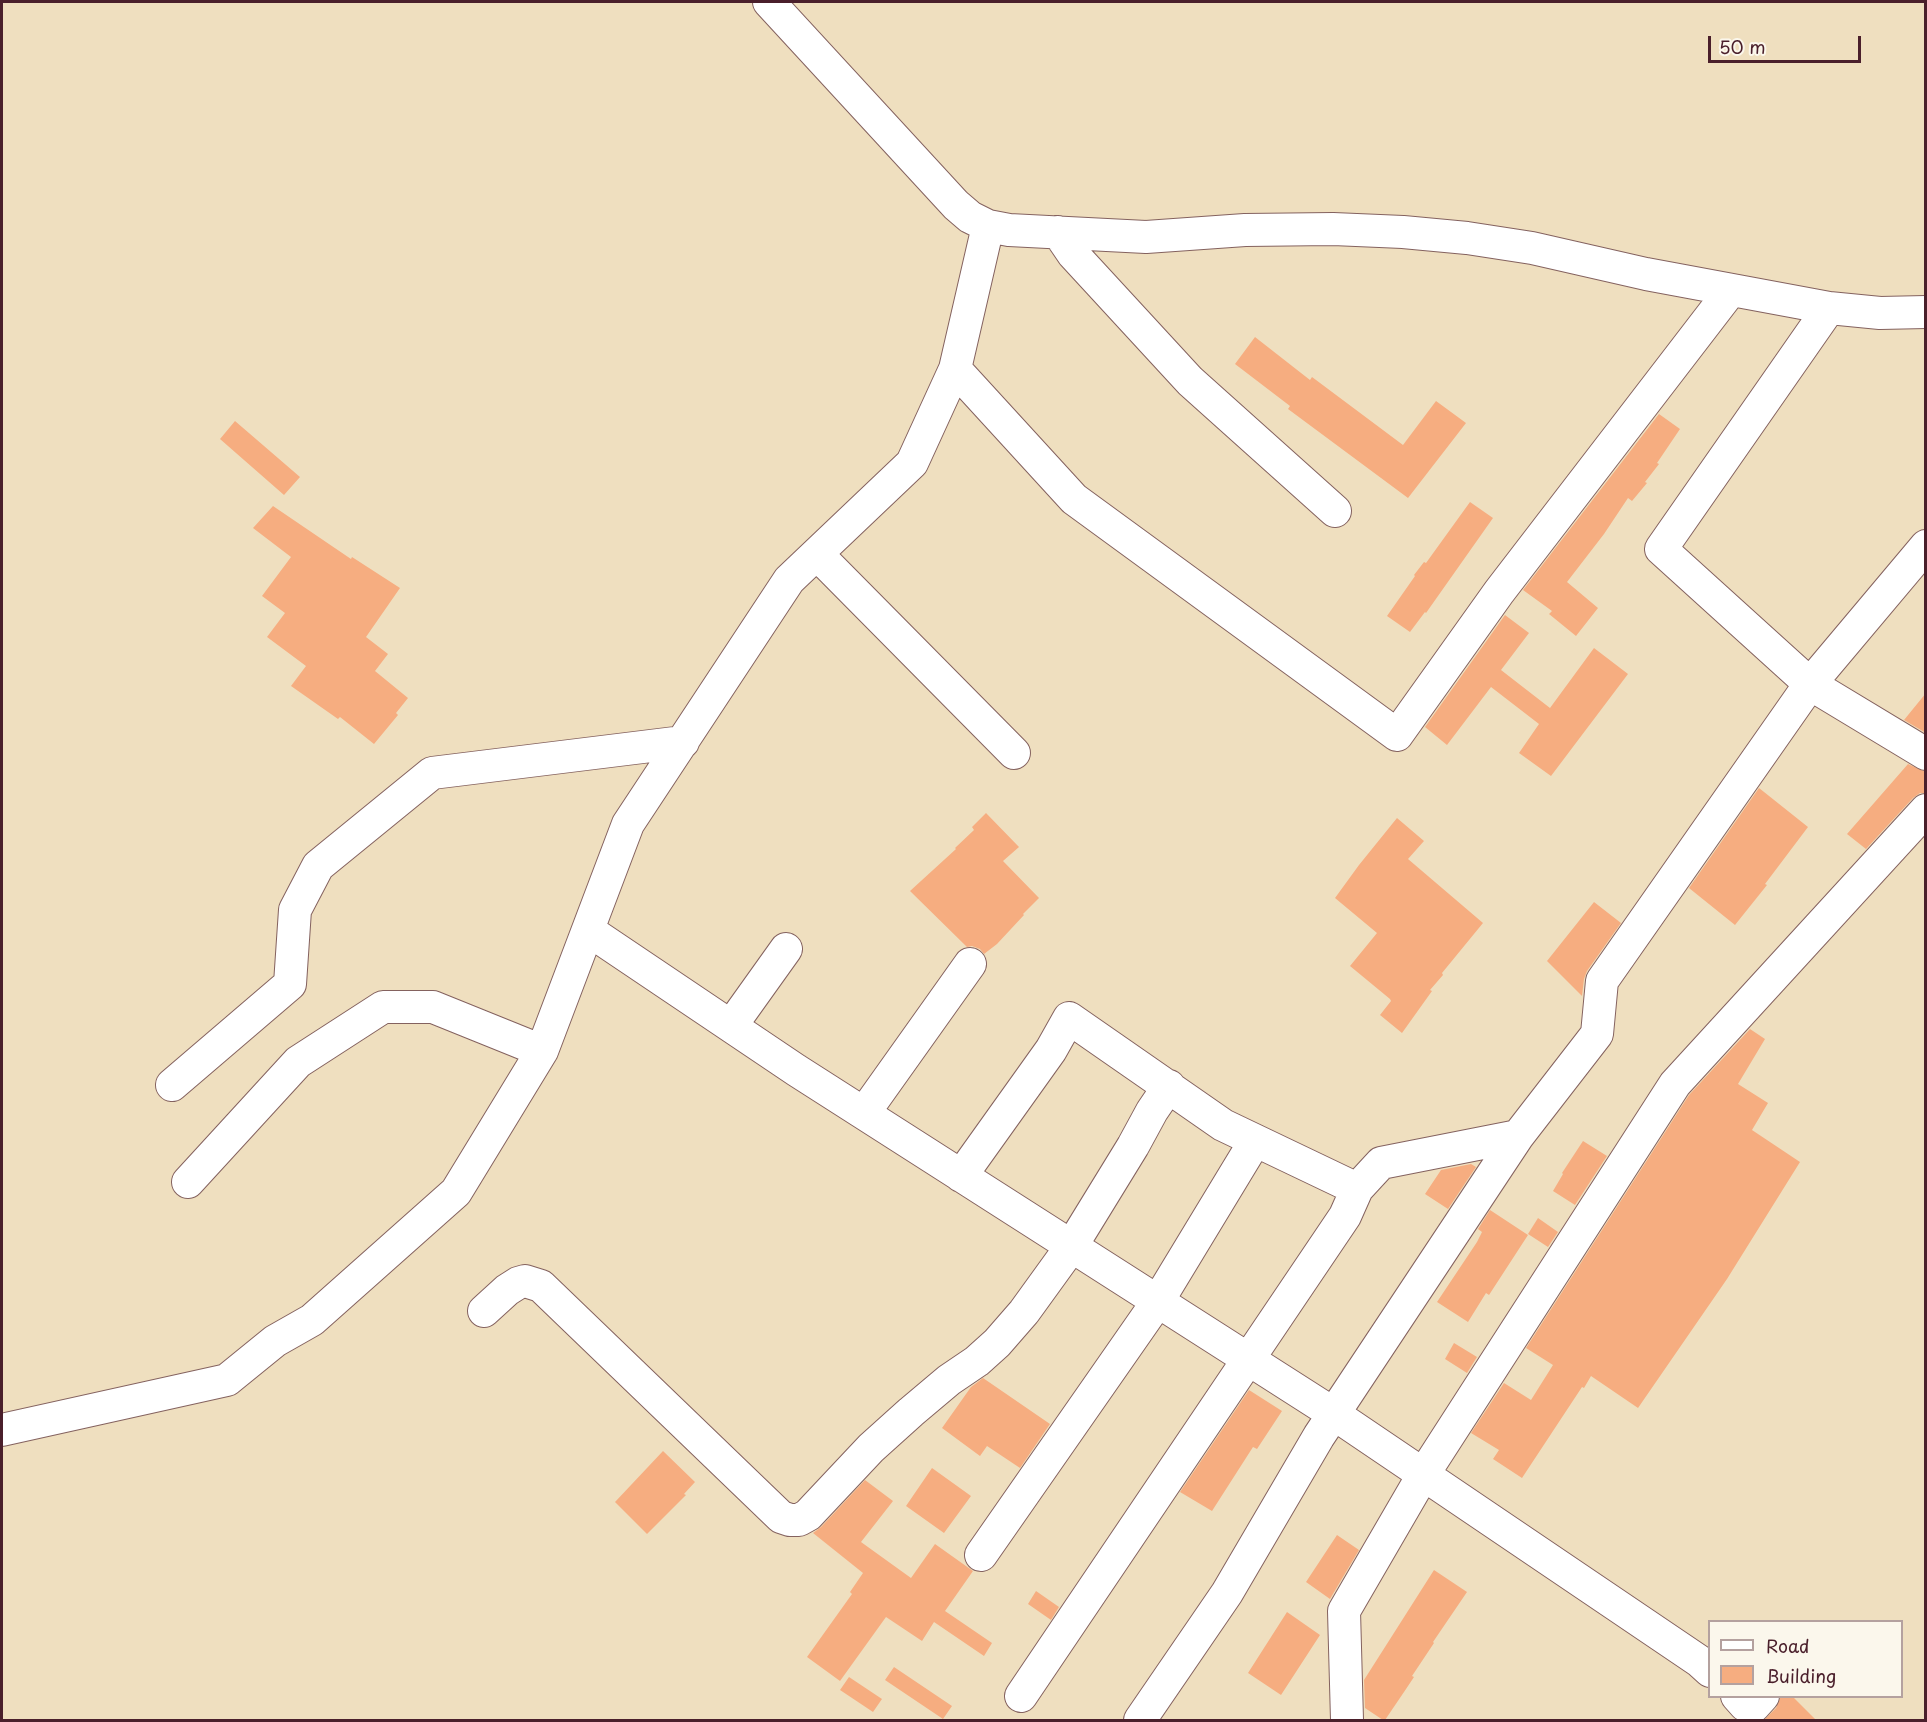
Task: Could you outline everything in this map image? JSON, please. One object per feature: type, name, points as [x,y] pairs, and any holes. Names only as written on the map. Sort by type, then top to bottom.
[{"type":"street","points":[[769,2],[956,205],[970,217],[988,226],[1009,230],[1146,237],[1245,230],[1333,229],[1403,232],[1467,238],[1532,248],[1646,274],[1829,308],[1880,313],[1926,312]]},
{"type":"street","points":[[2,1430],[227,1380],[275,1341],[312,1320],[456,1192],[542,1051],[628,824],[789,580],[912,463],[955,369],[988,226]]},
{"type":"street","points":[[1058,232],[1073,254],[1190,381],[1335,510]]},
{"type":"street","points":[[955,369],[1074,499],[1397,735],[1499,592],[1731,290]]},
{"type":"street","points":[[1829,308],[1661,549],[1810,684],[1926,754]]},
{"type":"street","points":[[1140,1720],[1227,1593],[1334,1414],[1518,1136],[1597,1034],[1602,981],[1810,684],[1926,546]]},
{"type":"street","points":[[817,554],[1014,753]]},
{"type":"street","points":[[172,1085],[290,984],[295,910],[318,866],[432,773],[683,742]]},
{"type":"street","points":[[1347,1720],[1344,1611],[1423,1475],[1675,1084],[1926,810]]},
{"type":"street","points":[[588,930],[961,1176],[1334,1414],[1708,1669]]},
{"type":"street","points":[[731,1026],[786,949]]},
{"type":"street","points":[[864,1113],[970,964]]},
{"type":"street","points":[[188,1182],[298,1062],[383,1007],[433,1007],[542,1051]]},
{"type":"street","points":[[961,1176],[1051,1050],[1069,1018],[1223,1125],[1356,1189]]},
{"type":"street","points":[[484,1311],[518,1283],[525,1281],[541,1286],[781,1517],[799,1520],[808,1515],[871,1448],[911,1412],[997,1343],[1023,1312],[1071,1246],[1169,1086]]},
{"type":"street","points":[[1021,1696],[1344,1216],[1356,1189],[1381,1163],[1518,1136]]},
{"type":"street","points":[[981,1555],[1158,1301],[1255,1141]]},
{"type":"street","points":[[1739,1698],[1745,1705],[1754,1706],[1761,1698]]},
{"type":"building","points":[[1255,337],[1310,380],[1312,377],[1403,445],[1436,401],[1466,423],[1408,498],[1288,409],[1290,406],[1235,364]]},
{"type":"building","points":[[1659,414],[1680,429],[1645,482],[1647,483],[1632,501],[1628,498],[1567,582],[1598,608],[1576,636],[1549,614],[1552,611],[1523,590]]},
{"type":"building","points":[[235,421],[300,477],[284,495],[220,439]]},
{"type":"building","points":[[1470,502],[1493,518],[1410,632],[1387,616],[1414,575],[1424,562],[1426,563]]},
{"type":"building","points":[[273,506],[351,559],[352,557],[400,588],[366,637],[388,654],[375,671],[408,698],[396,713],[398,715],[374,744],[340,717],[338,719],[291,686],[306,666],[267,637],[285,613],[262,596],[291,557],[253,528]]},
{"type":"building","points":[[1505,615],[1529,633],[1501,670],[1550,708],[1594,648],[1628,674],[1551,776],[1519,753],[1539,724],[1491,687],[1447,745],[1425,727]]},
{"type":"building","points":[[1926,693],[1926,733],[1904,720]]},
{"type":"building","points":[[1908,764],[1926,772],[1926,793],[1920,793],[1913,798],[1866,849],[1847,834]]},
{"type":"building","points":[[1759,788],[1808,827],[1735,925],[1689,888]]},
{"type":"building","points":[[986,813],[1019,847],[1003,861],[1039,898],[997,944],[984,954],[980,949],[967,947],[910,891],[956,849]]},
{"type":"building","points":[[1397,818],[1424,841],[1408,859],[1483,923],[1442,973],[1443,975],[1430,990],[1432,991],[1402,1033],[1380,1015],[1391,1001],[1390,999],[1350,966],[1377,933],[1335,898]]},
{"type":"building","points":[[1594,902],[1621,923],[1587,971],[1582,996],[1547,961]]},
{"type":"building","points":[[1750,1029],[1765,1039],[1738,1084],[1768,1103],[1752,1130],[1800,1162],[1727,1279],[1638,1408],[1591,1376],[1522,1478],[1493,1459],[1499,1450],[1471,1433],[1504,1383],[1531,1400],[1553,1365],[1526,1348],[1689,1095]]},
{"type":"building","points":[[1583,1141],[1607,1156],[1575,1205],[1553,1191]]},
{"type":"building","points":[[1471,1164],[1476,1167],[1448,1209],[1425,1194],[1441,1170]]},
{"type":"building","points":[[1490,1210],[1528,1235],[1489,1295],[1486,1293],[1468,1322],[1437,1302],[1477,1242],[1482,1232],[1478,1229]]},
{"type":"building","points":[[1538,1218],[1558,1232],[1548,1247],[1528,1234]]},
{"type":"building","points":[[1454,1343],[1477,1357],[1467,1373],[1445,1359]]},
{"type":"building","points":[[983,1378],[1050,1424],[1020,1468],[987,1446],[980,1456],[942,1428],[971,1387]]},
{"type":"building","points":[[1249,1390],[1282,1411],[1257,1449],[1253,1447],[1212,1511],[1180,1492]]},
{"type":"building","points":[[663,1451],[695,1482],[684,1494],[686,1495],[647,1534],[615,1502]]},
{"type":"building","points":[[932,1468],[971,1496],[944,1533],[906,1506]]},
{"type":"building","points":[[865,1480],[893,1501],[861,1542],[911,1578],[935,1544],[973,1571],[945,1611],[992,1643],[984,1656],[934,1622],[922,1641],[886,1617],[840,1681],[807,1657],[852,1594],[850,1592],[863,1573],[813,1533]]},
{"type":"building","points":[[1337,1535],[1359,1550],[1330,1599],[1306,1582]]},
{"type":"building","points":[[1434,1570],[1467,1592],[1433,1642],[1412,1676],[1414,1677],[1383,1720],[1365,1708],[1364,1680]]},
{"type":"building","points":[[1036,1591],[1059,1607],[1051,1620],[1028,1604]]},
{"type":"building","points":[[1287,1612],[1320,1635],[1281,1695],[1248,1673]]},
{"type":"building","points":[[894,1667],[952,1706],[943,1719],[885,1680]]},
{"type":"building","points":[[849,1677],[882,1699],[873,1712],[840,1690]]},
{"type":"building","points":[[1780,1698],[1794,1698],[1816,1720],[1764,1720],[1776,1708]]}]
